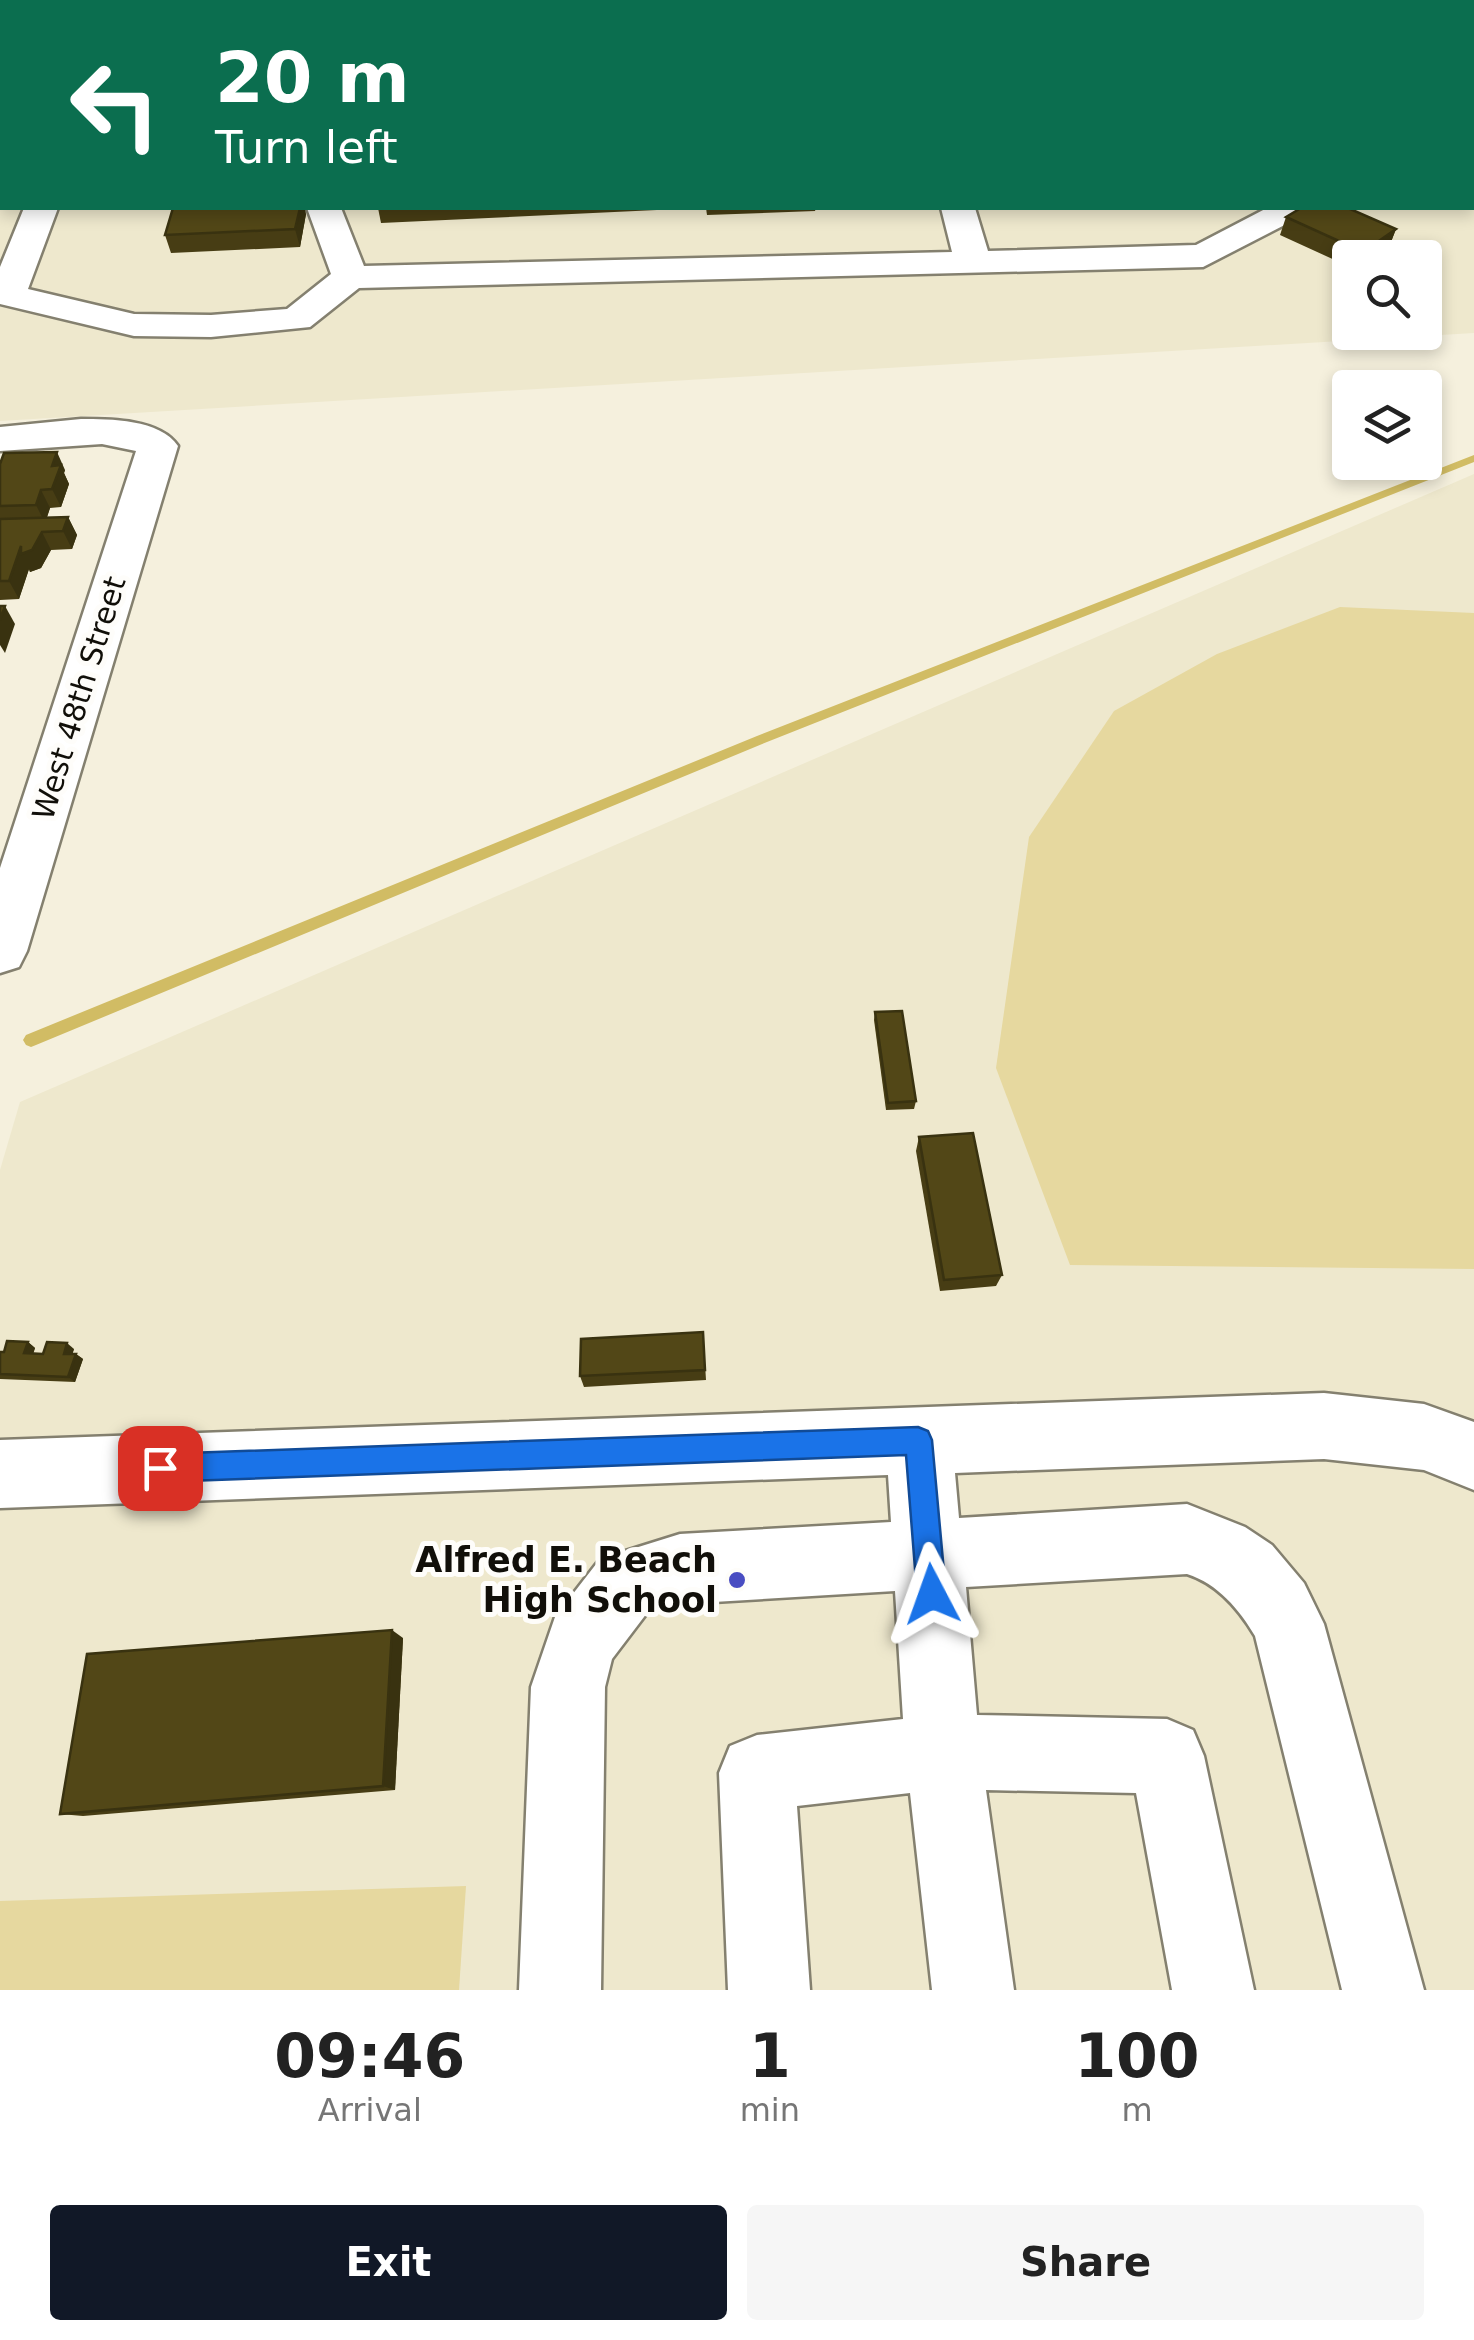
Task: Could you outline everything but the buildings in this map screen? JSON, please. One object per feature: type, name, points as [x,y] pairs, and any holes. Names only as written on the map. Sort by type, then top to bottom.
[{"type":"street","points":[[40,210],[3,300],[134,325],[211,326],[297,319],[350,277],[1203,256],[1288,210]]},
{"type":"street","points":[[325,210],[350,277]]},
{"type":"street","points":[[959,210],[973,262]]},
{"type":"street","name":"West 48th Street","points":[[0,438],[116,432],[142,436],[158,446],[0,951]]},
{"type":"street","points":[[0,1474],[1324,1426],[1424,1437],[1474,1456]]},
{"type":"street","points":[[918,1440],[943,1752],[973,1990]]},
{"type":"street","points":[[560,1990],[563,1744],[568,1686],[580,1642],[600,1610],[625,1584],[680,1569],[1187,1540],[1218,1548],[1249,1567],[1273,1596],[1297,1650],[1383,1990]]},
{"type":"street","points":[[769,1990],[757,1774],[943,1752],[1167,1756],[1214,1990]]},
{"type":"shaded area","points":[[0,210],[1474,210],[1474,333],[1442,335],[1442,240],[1332,240],[1332,341],[0,421]]},
{"type":"shaded area","name":"Alfred E. Beach High School","points":[[1474,474],[1474,1990],[0,1990],[0,1170],[20,1102]]},
{"type":"shaded area","points":[[1340,607],[1474,613],[1474,1269],[1070,1265],[996,1068],[1029,837],[1114,711],[1217,654]]},
{"type":"shaded area","points":[[466,1886],[459,1990],[0,1990],[0,1901]]},
{"type":"waterway","points":[[31,1040],[762,739],[1474,458]]},
{"type":"place","name":"Alfred E. Beach High School","points":[[737,1580]]},
{"type":"route","points":[[160,1468],[918,1440],[932,1594]]}]
